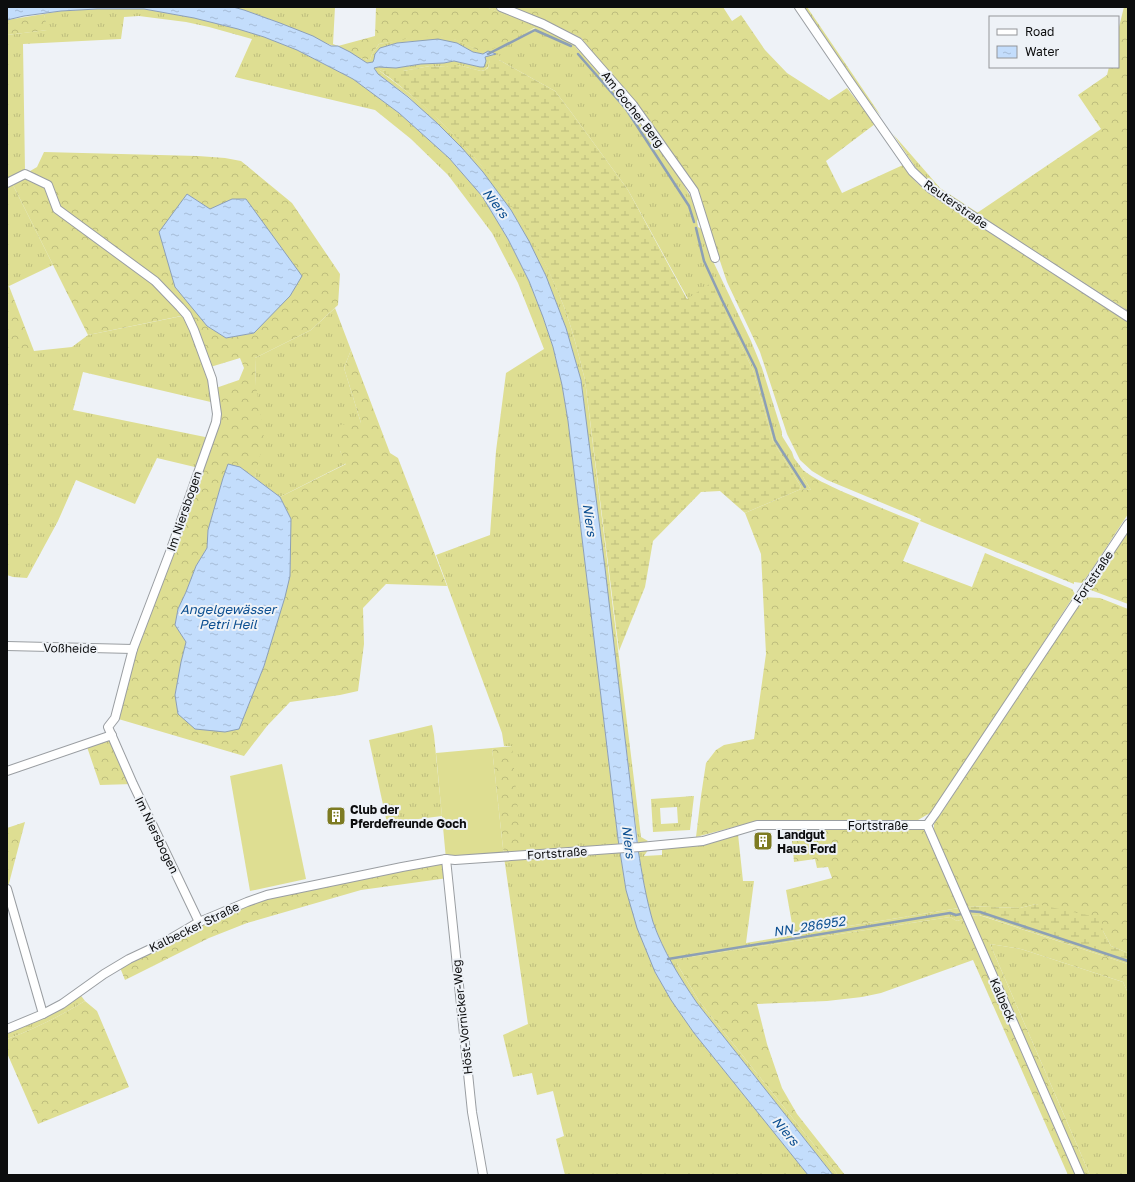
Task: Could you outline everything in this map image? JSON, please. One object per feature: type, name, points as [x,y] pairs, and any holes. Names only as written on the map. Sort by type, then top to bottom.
[{"type":"street","name":"Am Gocher Berg","points":[[501,7],[543,24],[578,42],[633,105],[694,191],[715,258]]},
{"type":"street","name":"Reuterstraße","points":[[799,7],[912,171],[931,189],[1128,317]]},
{"type":"street","name":"Im Niersbogen","points":[[7,182],[25,174],[48,186],[57,209],[155,281],[186,315],[194,330],[212,379],[217,414],[216,422],[170,552],[133,649],[114,718],[108,727],[133,784],[200,922]]},
{"type":"street","name":"Fortstraße","points":[[446,859],[455,860],[703,841],[757,825],[927,825],[936,814],[1128,524]]},
{"type":"street","name":"Voßheide","points":[[7,646],[133,649]]},
{"type":"street","points":[[7,771],[112,735]]},
{"type":"street","name":"Kalbeck","points":[[927,825],[1080,1175]]},
{"type":"street","name":"Kalbecker Straße","points":[[7,1029],[44,1014],[62,1004],[104,974],[129,959],[200,922],[247,902],[267,895],[446,859]]},
{"type":"street","name":"Höst-Vornicker-Weg","points":[[446,859],[472,1112],[483,1175]]},
{"type":"street","points":[[7,890],[44,1014]]},
{"type":"green space","points":[[233,7],[335,7],[333,44],[338,46],[327,44],[272,20]]},
{"type":"green space","points":[[376,7],[486,7],[536,27],[488,51],[477,50],[456,40],[439,36],[411,38],[379,44],[370,60],[359,58],[338,46],[375,36]]},
{"type":"green space","points":[[486,7],[494,7],[573,42],[579,51],[583,51],[631,107],[675,170],[700,215],[697,221],[698,227],[704,230],[711,257],[751,341],[762,368],[782,436],[794,458],[803,470],[803,477],[811,490],[801,489],[773,441],[753,370],[711,284],[688,299],[628,190],[555,91],[499,60],[491,59],[488,67],[481,71],[458,65],[446,67],[430,66],[403,71],[385,71],[376,68],[414,97],[436,117],[478,161],[496,184],[528,231],[564,307],[576,344],[585,380],[641,837],[648,841],[645,843],[638,843],[581,380],[566,328],[546,276],[511,210],[409,97],[378,74],[374,67],[396,68],[454,61],[484,67],[484,57],[495,54],[473,52],[457,43],[413,41],[397,43],[380,48],[375,54],[373,62],[367,63],[359,58],[370,60],[379,44],[418,36],[448,37],[477,50],[536,28]]},
{"type":"green space","points":[[512,7],[723,7],[732,21],[741,15],[765,50],[787,73],[829,100],[847,88],[875,124],[826,161],[842,193],[903,165],[916,182],[936,198],[1128,322],[1128,514],[1082,583],[1074,582],[1074,584],[920,521],[921,519],[827,480],[812,471],[800,460],[787,434],[760,352],[727,282],[696,189],[635,103],[581,38],[540,18]]},
{"type":"green space","points":[[803,7],[807,7],[881,116],[863,95]]},
{"type":"green space","points":[[1124,7],[1128,7],[1128,311],[977,213],[1101,129],[1078,95],[1107,75],[1109,68],[1119,68],[1119,27]]},
{"type":"green space","points":[[144,9],[194,18],[264,37],[297,50],[353,79],[399,113],[449,158],[482,196],[508,239],[529,281],[553,347],[562,385],[568,421],[618,839],[626,890],[655,972],[671,1000],[694,1033],[808,1175],[565,1175],[556,1139],[564,1136],[553,1091],[537,1095],[532,1073],[513,1077],[503,1035],[528,1024],[504,857],[512,746],[504,746],[502,733],[436,555],[490,535],[496,451],[506,373],[544,349],[518,283],[492,233],[448,175],[411,139],[375,110],[235,77],[252,39],[186,22],[139,16],[124,17],[121,39],[23,44],[25,171],[11,181],[53,265],[7,287],[7,35],[47,30],[44,14],[61,11]]},
{"type":"green space","points":[[44,14],[48,30],[7,35],[7,20]]},
{"type":"green space","points":[[496,54],[500,56],[499,60],[555,91],[628,190],[687,299],[711,283],[753,370],[773,441],[801,489],[745,513],[720,491],[701,492],[653,541],[645,587],[619,651],[585,380],[564,307],[539,252],[508,201],[490,177],[451,132],[429,111],[403,88],[374,67],[385,71],[403,71],[430,66],[446,67],[458,65],[481,71],[488,68],[490,59]]},
{"type":"green space","points":[[893,134],[940,188],[1128,311],[1128,314],[927,182]]},
{"type":"green space","points":[[44,152],[198,156],[241,161],[292,203],[340,274],[338,305],[311,330],[255,358],[256,386],[264,438],[255,478],[240,467],[228,464],[208,530],[207,548],[196,566],[178,609],[175,625],[186,642],[175,695],[239,728],[264,666],[290,576],[291,519],[280,497],[346,464],[340,451],[339,425],[361,423],[344,368],[351,350],[390,453],[398,458],[447,586],[386,584],[363,608],[364,644],[358,691],[290,702],[267,726],[244,756],[115,718],[133,649],[216,422],[213,389],[239,380],[244,368],[240,358],[207,368],[186,315],[88,335],[11,181],[37,167]],"holes":[[[187,194],[210,209],[254,333],[226,338],[207,326]]]},
{"type":"green space","points":[[9,286],[34,351],[7,351],[7,287]]},
{"type":"green space","points":[[335,308],[351,350],[344,368],[361,423],[340,451],[347,463],[280,497],[255,478],[258,461],[255,358],[311,330]]},
{"type":"green space","points":[[187,315],[194,330],[215,403],[83,372],[73,410],[210,438],[199,468],[157,458],[135,504],[76,480],[58,521],[27,578],[7,575],[7,351],[34,351],[72,347],[88,335]]},
{"type":"green space","points":[[803,470],[841,491],[919,523],[903,561],[972,587],[985,553],[1072,589],[1075,594],[943,797],[930,813],[918,820],[749,823],[696,837],[706,763],[716,750],[724,745],[754,739],[766,654],[761,554],[745,513],[801,489],[811,490],[803,477]]},
{"type":"green space","points":[[1128,531],[1128,604],[1088,589],[1092,587]]},
{"type":"green space","points":[[1084,597],[1100,598],[1128,609],[1128,953],[1111,946],[1103,931],[1036,904],[1020,908],[966,906],[934,833],[934,824]]},
{"type":"green space","points":[[432,725],[442,816],[387,823],[369,740]]},
{"type":"green space","points":[[112,735],[133,784],[100,785],[86,744]]},
{"type":"green space","points":[[512,746],[522,855],[504,857],[492,748]]},
{"type":"green space","points":[[492,748],[504,857],[446,859],[436,753]]},
{"type":"green space","points":[[282,764],[306,879],[250,891],[230,776]]},
{"type":"green space","points":[[694,796],[690,830],[653,832],[651,799]],"holes":[[[677,807],[678,823],[661,824],[660,808]]]},
{"type":"green space","points":[[25,822],[7,891],[7,828]]},
{"type":"green space","points":[[791,830],[924,830],[959,908],[794,935],[786,890],[832,878],[828,867],[817,868],[815,859],[794,862]]},
{"type":"green space","points":[[738,834],[743,881],[754,881],[746,943],[959,908],[963,919],[957,921],[950,917],[677,959],[677,964],[699,1001],[838,1175],[833,1175],[697,1003],[672,964],[653,922],[646,895],[638,849],[648,850],[644,856],[662,855],[662,849],[693,846]]},
{"type":"green space","points":[[446,859],[448,878],[361,890],[247,923],[209,938],[125,980],[119,965],[247,902]]},
{"type":"green space","points":[[1036,904],[1101,918],[1103,931],[1111,946],[1128,953],[1128,964],[980,915],[970,916],[966,906],[1020,908]]},
{"type":"green space","points":[[979,915],[1128,964],[1128,993],[1123,982],[1021,949],[990,944],[1090,1175],[1083,1175],[970,916]]},
{"type":"green space","points":[[950,917],[957,921],[963,919],[1075,1175],[1068,1175],[973,960],[881,993],[862,997],[827,1001],[757,1004],[767,1044],[782,1088],[797,1114],[845,1175],[838,1175],[699,1001],[677,964],[677,959]]},
{"type":"green space","points":[[990,944],[1021,949],[1123,982],[1128,993],[1128,1175],[1090,1175]]},
{"type":"green space","points":[[79,993],[85,1001],[47,1022],[7,1039],[7,1029]]},
{"type":"green space","points":[[85,1001],[97,1011],[129,1087],[38,1124],[7,1053],[7,1039],[47,1022]]},
{"type":"water","name":"Niers","points":[[7,7],[233,7],[313,36],[331,46],[338,46],[367,63],[373,62],[375,54],[380,48],[397,43],[438,39],[457,43],[473,52],[483,54],[488,51],[496,54],[485,57],[486,61],[484,67],[454,61],[396,68],[374,68],[378,74],[408,97],[437,123],[483,172],[511,210],[529,241],[546,276],[566,328],[581,380],[638,849],[646,895],[653,922],[672,964],[697,1003],[833,1175],[808,1175],[694,1033],[671,1000],[655,972],[637,928],[626,890],[618,839],[568,421],[562,385],[553,347],[529,281],[508,239],[482,196],[449,158],[399,113],[353,79],[297,50],[238,29],[194,18],[144,9],[61,11],[7,20]]},
{"type":"water","points":[[187,194],[210,209],[232,199],[246,199],[302,276],[290,296],[254,333],[226,338],[207,326],[175,287],[159,232]]},
{"type":"water","name":"Angelgewässer Petri Heil","points":[[228,464],[240,467],[280,497],[291,519],[290,576],[264,666],[239,729],[225,732],[195,729],[178,714],[175,695],[186,642],[175,625],[178,609],[196,566],[207,548],[208,530]]},
{"type":"waterway","points":[[488,54],[535,30],[571,46]]},
{"type":"waterway","points":[[578,54],[626,109],[689,206],[694,222]]},
{"type":"waterway","points":[[696,228],[704,261],[756,369],[775,440],[805,487]]},
{"type":"waterway","name":"NN_286952","points":[[968,911],[980,912],[1128,961]]},
{"type":"waterway","name":"NN_286952","points":[[668,959],[950,913],[956,915],[961,914]]},
{"type":"place","name":"Club der Pferdefreunde Goch","points":[[336,816]]},
{"type":"place","name":"Landgut Haus Ford","points":[[763,841]]}]
